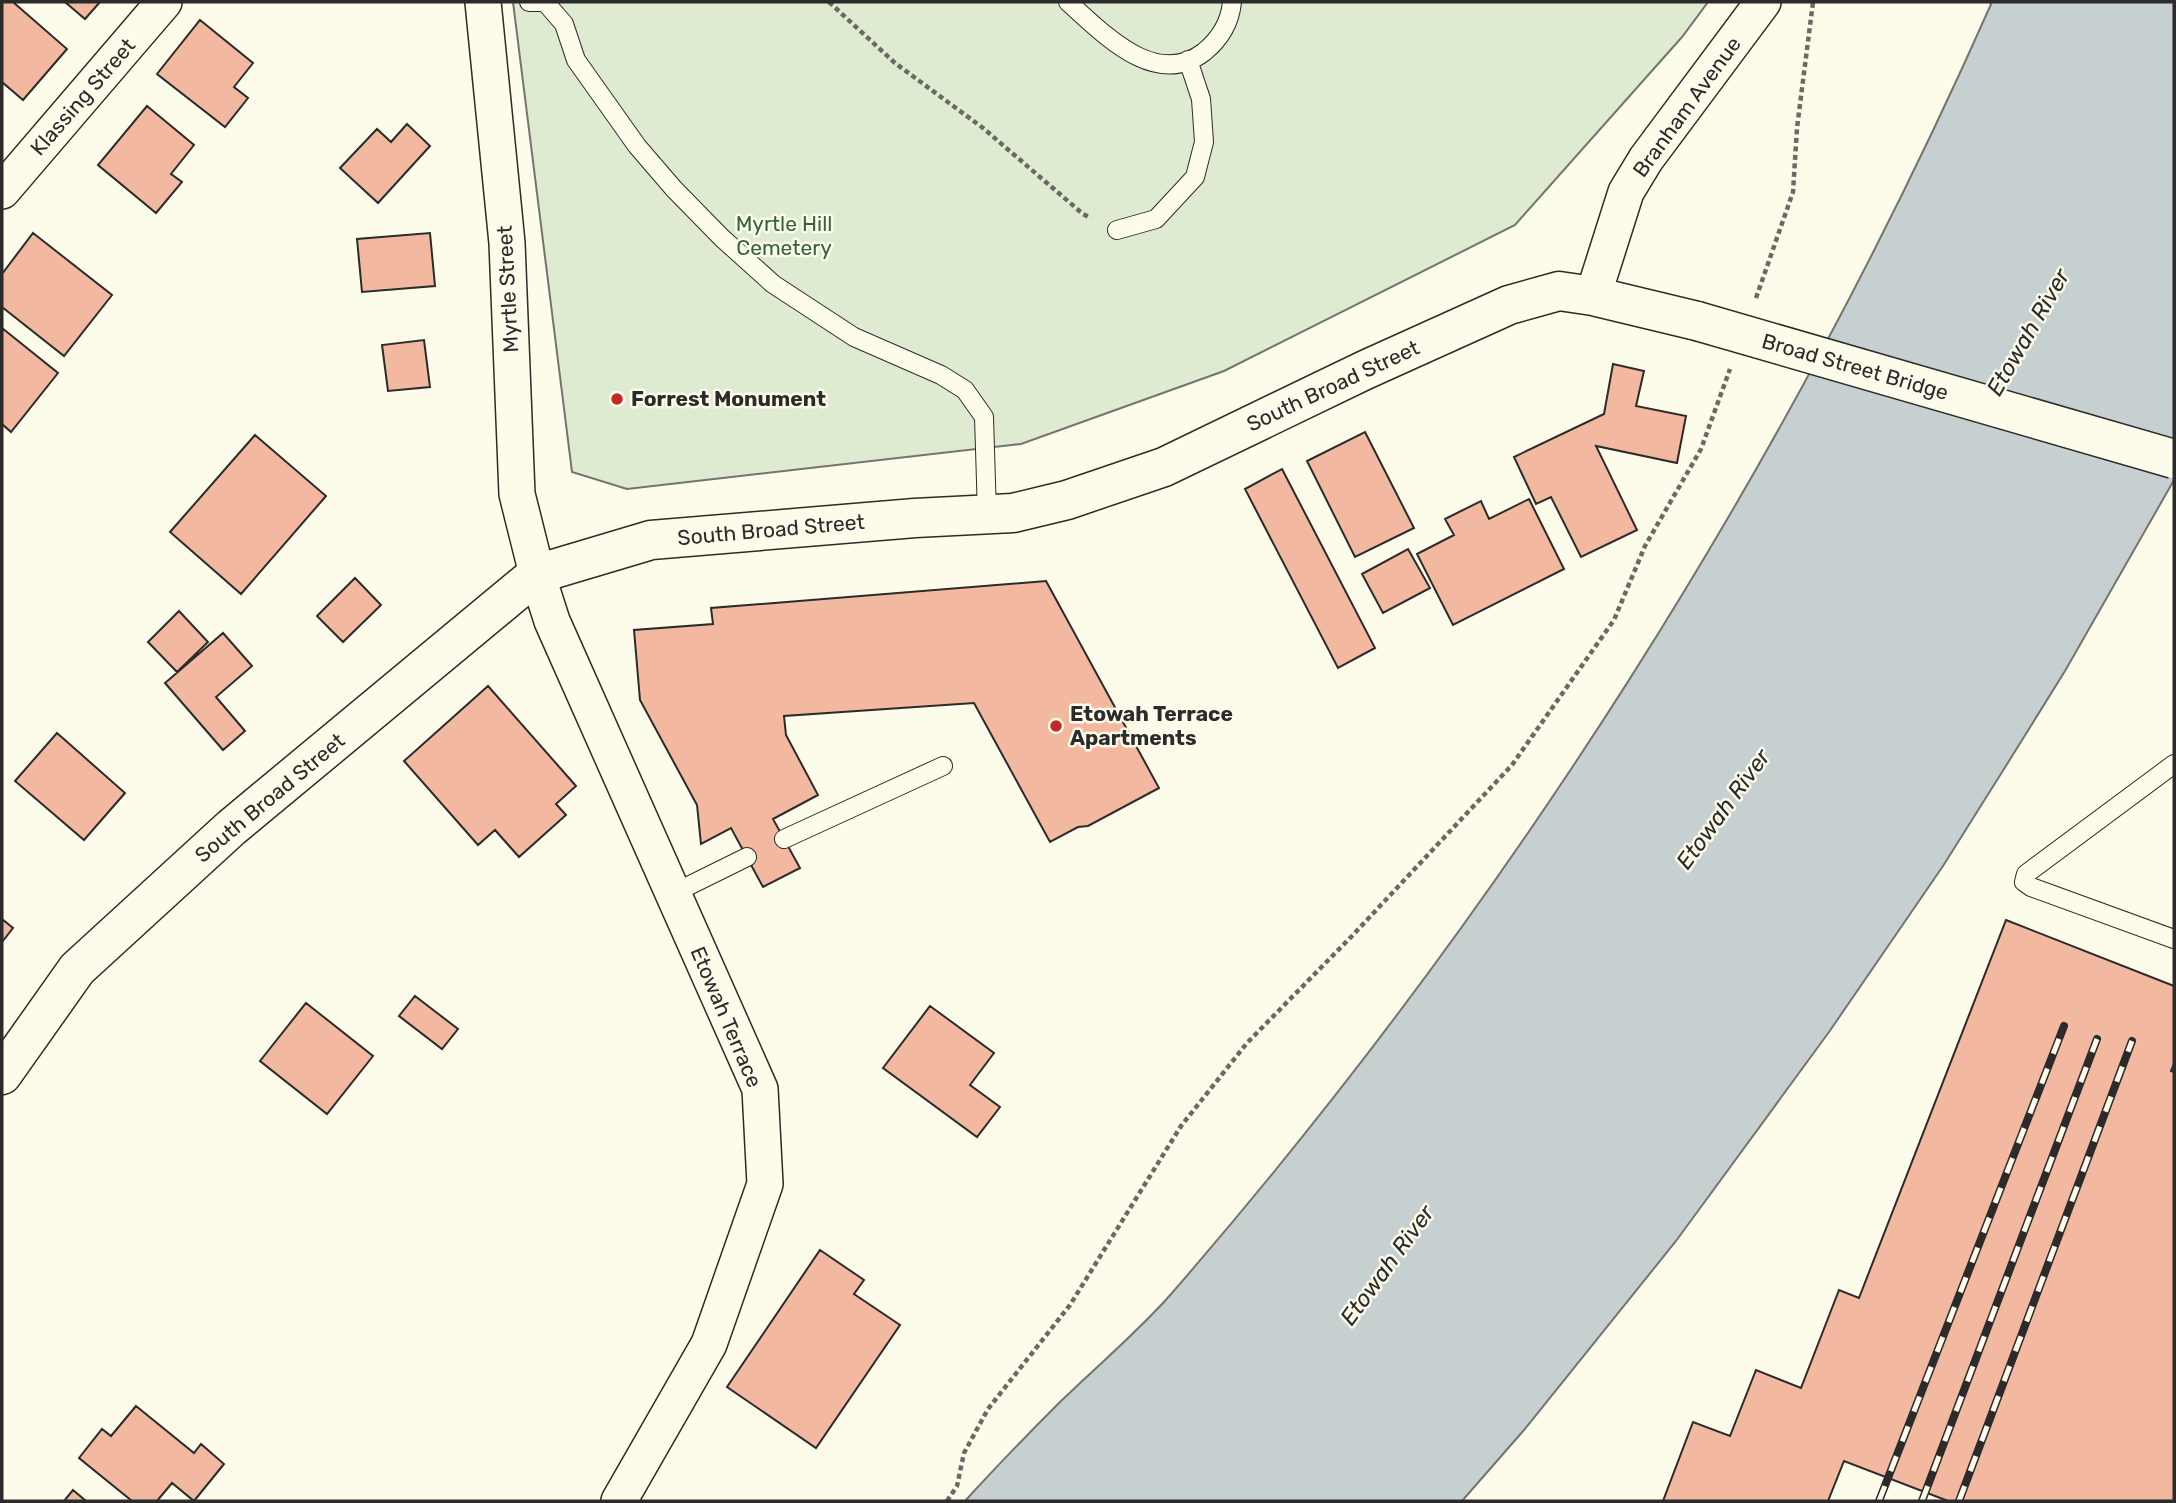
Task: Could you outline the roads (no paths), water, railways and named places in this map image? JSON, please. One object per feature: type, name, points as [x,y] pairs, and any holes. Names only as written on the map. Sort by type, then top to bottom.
[{"type":"main road","name":"South Broad Street","points":[[2,1074],[77,970],[231,828],[537,574],[651,540],[1013,513],[1067,500],[1164,467],[1509,304],[1559,291],[1593,296],[1697,321]]},
{"type":"main road","name":"Broad Street Bridge","points":[[1697,321],[2174,459]]},
{"type":"street","name":"Klassing Street","points":[[2,191],[164,2]]},
{"type":"street","name":"Myrtle Street","points":[[483,2],[507,243],[517,494],[537,574]]},
{"type":"street","name":"Branham Avenue","points":[[1593,296],[1626,192],[1646,159],[1763,2]]},
{"type":"street","name":"Etowah Terrace","points":[[537,574],[552,621],[760,1089],[765,1184],[709,1344],[619,1501]]},
{"type":"lane","points":[[529,2],[545,2],[564,24],[576,60],[637,146],[722,238],[773,284],[854,337],[941,375],[965,390],[984,417],[987,514]]},
{"type":"lane","points":[[1068,2],[1130,53],[1150,62],[1175,64],[1195,59],[1215,44],[1230,18],[1232,2]]},
{"type":"lane","points":[[1117,230],[1156,219],[1195,177],[1203,142],[1201,99],[1188,60]]},
{"type":"lane","points":[[2174,764],[2026,874],[2024,882],[2031,887],[2174,939]]},
{"type":"lane","points":[[784,839],[943,766]]},
{"type":"lane","points":[[672,894],[747,857]]},
{"type":"water","name":"Etowah River","points":[[1992,2],[2174,2],[2174,480],[2065,671],[1943,866],[1829,1032],[1676,1241],[1524,1430],[1462,1501],[965,1501],[1048,1414],[1132,1335],[1172,1293],[1295,1146],[1413,994],[1525,838],[1630,678],[1730,514],[1824,347],[1911,176]]},
{"type":"railway","points":[[1879,1501],[2064,1026]]},
{"type":"railway","points":[[1922,1501],[2097,1039]]},
{"type":"railway","points":[[1959,1501],[2132,1041]]},
{"type":"place","name":"Forrest Monument","points":[[617,399]]},
{"type":"place","name":"Etowah Terrace Apartments","points":[[1056,726]]},
{"type":"park label","name":"Myrtle Hill Cemetery","points":[[784,236]]}]
